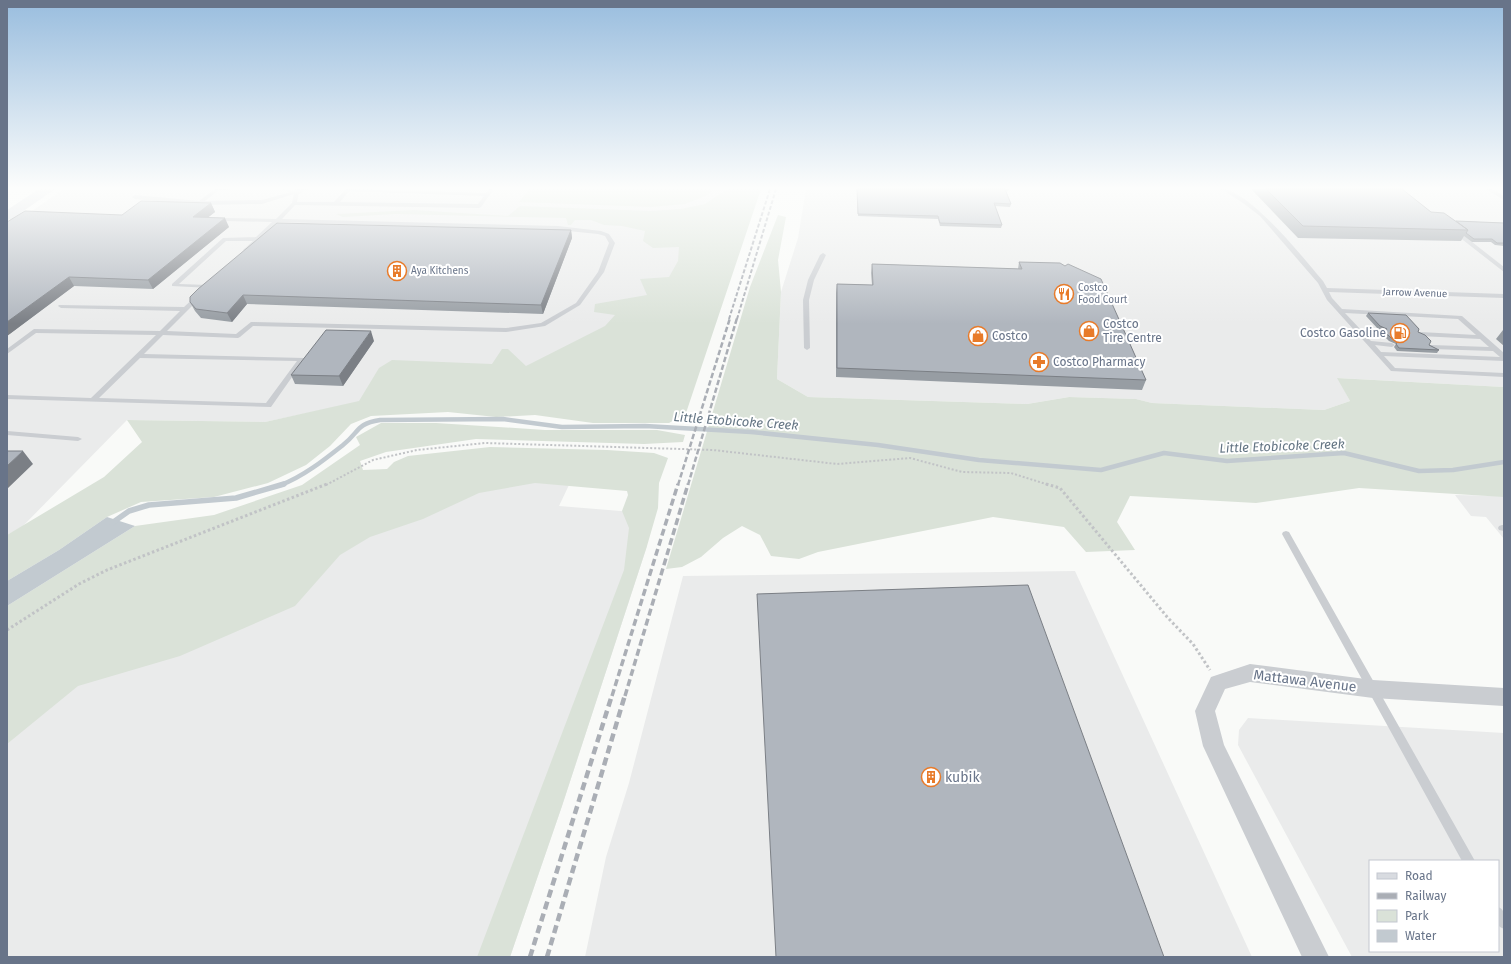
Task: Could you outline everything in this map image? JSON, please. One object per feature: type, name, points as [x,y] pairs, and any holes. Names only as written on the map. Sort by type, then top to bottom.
[{"type":"street","name":"Mattawa Avenue","points":[[1218,683],[1250,673],[1373,689],[1504,697]]},
{"type":"street","points":[[1218,683],[1204,711],[1214,746],[1274,873],[1316,957]]},
{"type":"lane","points":[[241,255],[262,234]]},
{"type":"lane","points":[[7,352],[34,331],[238,336],[250,324],[506,330],[543,325],[578,304],[600,272],[612,243],[607,235],[604,234]]},
{"type":"lane","points":[[1278,234],[1326,290],[1329,299],[1393,370],[1504,375]]},
{"type":"lane","points":[[1459,234],[1504,270]]},
{"type":"lane","points":[[209,287],[174,285],[225,239],[257,239]]},
{"type":"lane","points":[[807,348],[806,300],[811,280],[823,255]]},
{"type":"lane","points":[[93,400],[214,282]]},
{"type":"lane","name":"Jarrow Avenue","points":[[1326,290],[1504,296]]},
{"type":"lane","points":[[61,306],[186,309]]},
{"type":"lane","points":[[1342,314],[1368,317]]},
{"type":"lane","points":[[1342,314],[1460,317],[1504,358]]},
{"type":"lane","points":[[1405,319],[1465,321]]},
{"type":"lane","points":[[1358,332],[1381,333]]},
{"type":"lane","points":[[1420,334],[1482,337]]},
{"type":"lane","points":[[1369,343],[1392,345]]},
{"type":"lane","points":[[1431,347],[1495,349]]},
{"type":"lane","points":[[1378,354],[1504,358]]},
{"type":"lane","points":[[7,397],[268,405],[302,359],[138,356]]},
{"type":"lane","points":[[7,433],[78,439]]},
{"type":"lane","points":[[1286,534],[1468,860]]},
{"type":"path","points":[[7,630],[79,584],[107,570],[316,489],[359,466],[390,455],[417,450],[485,443],[720,450],[837,464],[910,458],[962,472],[1010,473],[1060,488],[1168,618],[1193,644],[1218,683]]},
{"type":"shaded area","points":[[7,234],[736,234],[680,388],[383,397],[265,422],[127,420],[21,528],[7,535]]},
{"type":"shaded area","points":[[799,234],[1504,234],[1504,387],[1338,378],[1350,401],[1324,410],[1152,403],[1136,399],[1069,397],[1027,404],[808,397],[777,379],[781,292]]},
{"type":"shaded area","points":[[578,466],[559,506],[633,512],[647,546],[562,806],[510,957],[7,957],[7,694],[338,509]]},
{"type":"shaded area","points":[[1455,495],[1504,496],[1504,539],[1486,517],[1471,516]]},
{"type":"shaded area","points":[[1075,571],[1252,957],[585,957],[606,857],[629,783],[683,576]]},
{"type":"shaded area","points":[[1248,718],[1504,733],[1504,957],[1352,957],[1238,745],[1239,730]]},
{"type":"green space","points":[[644,234],[746,234],[686,413],[669,423],[593,423],[535,415],[496,417],[448,412],[371,416],[351,424],[330,446],[306,465],[268,483],[214,497],[141,502],[107,517],[59,550],[7,581],[7,535],[104,477],[142,442],[127,420],[265,422],[359,401],[379,368],[392,360],[492,364],[502,349],[508,349],[526,366],[605,326],[615,315],[594,312],[595,304],[647,295],[640,279],[669,277],[678,261],[679,247],[653,248],[643,241]]},
{"type":"green space","points":[[771,234],[783,234],[778,260],[781,292],[777,379],[808,397],[1027,404],[1069,397],[1136,399],[1152,403],[1324,410],[1350,401],[1337,378],[1504,387],[1504,497],[1359,488],[1256,503],[1130,496],[1117,522],[1135,550],[1086,552],[1064,527],[993,517],[818,552],[799,559],[771,556],[760,535],[742,526],[723,538],[701,557],[682,567],[666,569],[750,287]]},
{"type":"green space","points":[[381,423],[436,423],[545,430],[657,430],[685,435],[683,442],[644,444],[476,439],[386,452],[360,461],[363,470],[387,469],[394,462],[408,456],[490,447],[607,450],[654,453],[668,458],[659,483],[658,508],[647,546],[562,806],[510,957],[477,957],[624,570],[629,528],[622,511],[628,495],[627,491],[535,483],[479,493],[423,519],[370,537],[340,555],[295,606],[180,656],[78,686],[7,744],[7,606],[135,526],[214,515],[302,485],[360,445],[356,437]]},
{"type":"water","points":[[107,517],[135,526],[7,606],[7,581],[59,550]]},
{"type":"building","points":[[7,234],[205,234],[148,280],[69,277],[7,322]]},
{"type":"building","name":"Aya Kitchens","points":[[264,234],[569,234],[541,305],[243,295],[227,313],[196,309],[190,302],[190,297]]},
{"type":"building","points":[[1467,234],[1504,234],[1504,243],[1497,243],[1492,239],[1474,239]]},
{"type":"building","name":"Costco","points":[[1019,262],[1060,263],[1065,266],[1068,264],[1101,279],[1146,380],[837,368],[837,284],[873,285],[872,264],[1022,269]]},
{"type":"building","points":[[1368,313],[1406,315],[1419,329],[1418,332],[1425,335],[1431,341],[1429,345],[1439,350],[1399,348],[1396,344],[1398,341],[1391,338],[1385,332],[1387,329],[1380,326]]},
{"type":"building","points":[[326,330],[371,331],[339,376],[291,375]]},
{"type":"building","points":[[7,451],[23,451],[7,466]]},
{"type":"building","name":"kubik","points":[[1028,585],[1164,957],[776,957],[757,594]]},
{"type":"waterway","name":"Little Etobicoke Creek","points":[[282,485],[298,477],[321,462],[348,440],[362,426],[380,420],[503,419],[562,427],[645,426],[751,432],[878,445],[979,460],[1101,470],[1164,453],[1227,461],[1344,453],[1419,471],[1453,470],[1504,462]]},
{"type":"waterway","name":"Little Etobicoke Creek","points":[[112,523],[129,511],[149,505],[236,498],[282,485]]},
{"type":"railway","points":[[729,319],[756,234]]},
{"type":"railway","points":[[737,319],[763,234]]},
{"type":"railway","points":[[678,485],[730,318]]},
{"type":"railway","points":[[688,485],[737,318]]},
{"type":"railway","points":[[612,696],[678,484]]},
{"type":"railway","points":[[625,696],[688,484]]},
{"type":"railway","points":[[530,957],[612,695]]},
{"type":"railway","points":[[547,957],[625,695]]},
{"type":"place","name":"Aya Kitchens","points":[[397,271]]},
{"type":"place","name":"Costco Food Court","points":[[1064,294]]},
{"type":"place","name":"Costco Tire Centre","points":[[1089,331]]},
{"type":"place","name":"Costco Gasoline","points":[[1400,333]]},
{"type":"place","name":"Costco","points":[[978,336]]},
{"type":"place","name":"Costco Pharmacy","points":[[1039,362]]},
{"type":"place","name":"kubik","points":[[931,777]]}]
